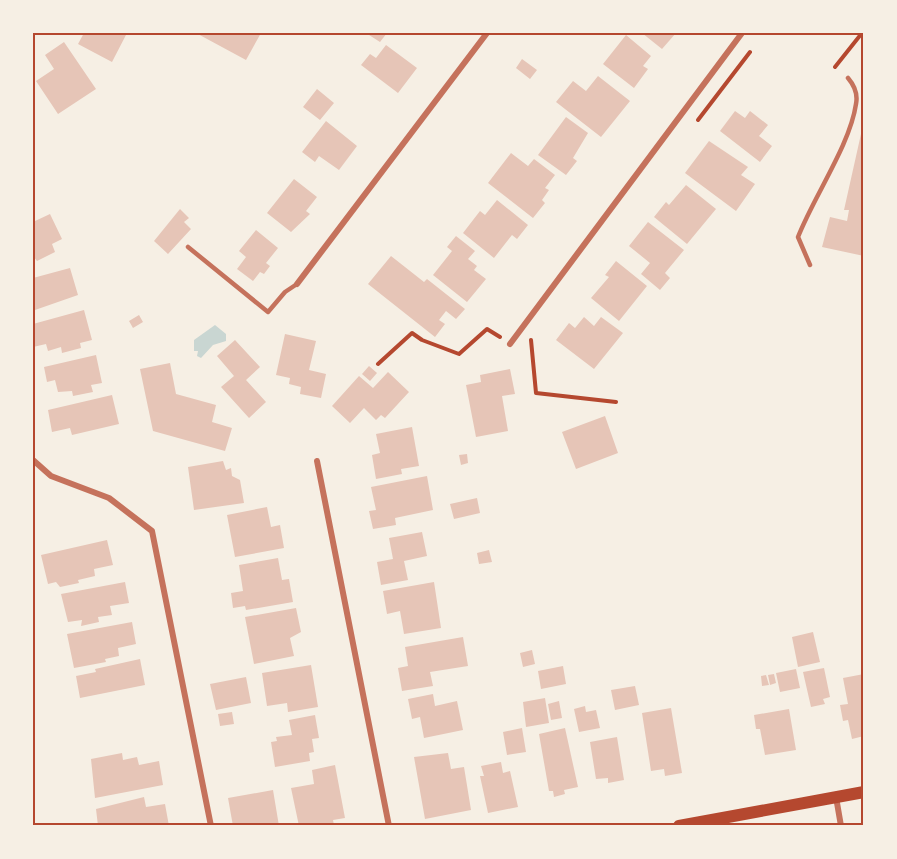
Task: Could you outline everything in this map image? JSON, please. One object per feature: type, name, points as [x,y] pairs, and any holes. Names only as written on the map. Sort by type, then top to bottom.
[{"type":"main road","points":[[679,826],[864,792]]},
{"type":"street","points":[[297,284],[487,33]]},
{"type":"street","points":[[510,344],[742,33]]},
{"type":"street","points":[[33,460],[51,476],[109,498],[152,531],[211,826]]},
{"type":"street","points":[[316,461],[389,826]]},
{"type":"street","points":[[836,797],[841,826]]},
{"type":"lane","points":[[810,265],[798,237],[848,131],[857,102],[854,85],[848,78]]},
{"type":"lane","points":[[188,247],[268,312],[285,292],[297,284]]},
{"type":"path","points":[[835,67],[862,33]]},
{"type":"path","points":[[693,127],[750,52]]},
{"type":"path","points":[[378,364],[412,333],[422,340],[459,354],[487,329],[510,344]]},
{"type":"path","points":[[522,329],[531,337],[536,393],[616,402]]},
{"type":"shaded area","points":[[215,325],[226,334],[226,341],[213,345],[201,358],[197,356],[198,351],[194,351],[194,340]]},
{"type":"building","points":[[84,33],[127,33],[112,62],[78,44]]},
{"type":"building","points":[[196,33],[261,33],[246,60]]},
{"type":"building","points":[[366,33],[387,33],[380,42]]},
{"type":"building","points":[[642,33],[676,33],[662,49]]},
{"type":"building","points":[[626,35],[651,56],[643,66],[648,69],[634,88],[603,64]]},
{"type":"building","points":[[64,42],[96,89],[58,114],[36,81],[54,69],[45,55]]},
{"type":"building","points":[[386,45],[417,68],[398,93],[361,65],[370,54],[376,58]]},
{"type":"building","points":[[522,59],[537,70],[530,79],[516,68]]},
{"type":"building","points":[[598,76],[630,101],[601,137],[556,102],[573,81],[586,91]]},
{"type":"building","points":[[317,89],[334,103],[320,120],[303,107]]},
{"type":"building","points":[[735,111],[745,118],[750,111],[768,125],[759,136],[772,146],[760,162],[720,131]]},
{"type":"building","points":[[566,117],[588,133],[573,158],[577,161],[566,175],[538,155]]},
{"type":"building","points":[[326,121],[357,146],[339,170],[319,156],[315,162],[302,152]]},
{"type":"building","points":[[863,125],[864,256],[822,247],[830,217],[847,221],[849,210],[844,210]]},
{"type":"building","points":[[709,141],[748,167],[741,175],[755,184],[736,211],[685,173]]},
{"type":"building","points":[[511,153],[528,166],[534,159],[555,175],[545,188],[549,190],[542,200],[545,203],[533,218],[488,183]]},
{"type":"building","points":[[294,179],[317,197],[306,211],[310,214],[291,232],[267,213]]},
{"type":"building","points":[[686,185],[716,209],[687,244],[654,217],[666,202],[669,205]]},
{"type":"building","points":[[497,200],[528,225],[517,239],[512,235],[494,258],[463,233],[480,211],[485,215]]},
{"type":"building","points":[[180,209],[189,218],[184,222],[191,229],[168,254],[154,241]]},
{"type":"building","points":[[50,214],[62,239],[52,244],[55,252],[37,261],[33,256],[33,222]]},
{"type":"building","points":[[648,222],[684,250],[665,273],[670,278],[660,290],[641,274],[650,263],[629,246]]},
{"type":"building","points":[[256,230],[278,248],[266,263],[270,266],[264,274],[260,272],[253,281],[237,269],[246,257],[239,251]]},
{"type":"building","points":[[456,236],[475,251],[468,259],[477,266],[474,270],[486,279],[467,302],[433,275],[452,251],[447,247]]},
{"type":"building","points":[[391,256],[424,282],[427,279],[465,309],[456,319],[446,311],[439,320],[445,324],[435,337],[368,284]]},
{"type":"building","points":[[616,261],[647,286],[619,321],[591,298],[609,277],[605,275]]},
{"type":"building","points":[[70,268],[78,295],[35,310],[33,278]]},
{"type":"building","points":[[84,310],[92,340],[80,343],[81,348],[62,353],[61,347],[48,351],[46,344],[33,347],[33,324]]},
{"type":"building","points":[[139,315],[143,322],[133,328],[129,321]]},
{"type":"building","points":[[584,317],[594,326],[601,317],[623,333],[594,369],[556,340],[569,323],[575,328]]},
{"type":"building","points":[[285,334],[316,341],[309,370],[326,374],[321,398],[300,394],[301,387],[289,384],[290,378],[276,375]]},
{"type":"building","points":[[235,340],[260,367],[246,380],[266,402],[249,418],[221,387],[234,376],[217,356]]},
{"type":"building","points":[[96,355],[102,383],[91,385],[93,392],[73,396],[72,391],[58,392],[55,380],[47,382],[44,367]]},
{"type":"building","points":[[170,363],[176,394],[216,405],[212,422],[232,428],[225,451],[153,431],[140,369]]},
{"type":"building","points":[[369,366],[377,373],[370,381],[362,374]]},
{"type":"building","points":[[510,369],[515,394],[502,396],[508,431],[476,437],[466,385],[481,382],[480,375]]},
{"type":"building","points":[[388,372],[409,392],[385,418],[381,415],[376,420],[364,408],[350,423],[332,406],[359,376],[373,388]]},
{"type":"building","points":[[112,395],[119,424],[72,435],[70,428],[52,432],[48,410]]},
{"type":"building","points":[[605,416],[618,453],[576,469],[562,432]]},
{"type":"building","points":[[412,427],[419,466],[401,469],[402,474],[376,479],[372,455],[380,453],[376,434]]},
{"type":"building","points":[[467,454],[468,463],[461,465],[459,455]]},
{"type":"building","points":[[223,461],[226,470],[231,468],[232,476],[240,480],[244,503],[194,510],[188,467]]},
{"type":"building","points":[[427,476],[433,510],[395,518],[396,525],[373,529],[369,511],[376,510],[371,487]]},
{"type":"building","points":[[477,498],[480,513],[454,519],[450,504]]},
{"type":"building","points":[[267,507],[271,527],[280,525],[284,548],[235,557],[227,515]]},
{"type":"building","points":[[422,532],[427,556],[404,561],[408,580],[381,585],[377,562],[393,559],[389,538]]},
{"type":"building","points":[[107,540],[113,565],[94,569],[95,576],[78,580],[79,583],[60,587],[56,582],[48,584],[41,555]]},
{"type":"building","points":[[489,550],[492,562],[479,564],[477,553]]},
{"type":"building","points":[[278,558],[282,580],[289,579],[293,602],[246,610],[245,606],[233,608],[231,593],[243,591],[239,565]]},
{"type":"building","points":[[125,582],[129,603],[110,606],[112,615],[98,617],[99,622],[81,626],[82,620],[68,622],[61,594]]},
{"type":"building","points":[[434,582],[441,628],[404,634],[400,611],[387,614],[383,591]]},
{"type":"building","points":[[296,608],[301,632],[290,638],[294,656],[254,664],[245,617]]},
{"type":"building","points":[[132,622],[136,644],[118,648],[119,656],[105,659],[106,662],[74,668],[67,634]]},
{"type":"building","points":[[813,632],[820,662],[798,667],[792,637]]},
{"type":"building","points":[[463,637],[468,666],[430,672],[433,686],[402,691],[398,668],[408,666],[405,647]]},
{"type":"building","points":[[532,650],[535,664],[523,667],[520,653]]},
{"type":"building","points":[[140,659],[145,685],[80,698],[76,676],[96,672],[95,669]]},
{"type":"building","points":[[311,665],[318,707],[288,712],[287,703],[267,706],[262,673]]},
{"type":"building","points":[[563,666],[566,684],[541,689],[538,671]]},
{"type":"building","points":[[824,668],[830,697],[823,699],[825,704],[811,707],[803,672]]},
{"type":"building","points":[[796,669],[800,688],[780,692],[776,673]]},
{"type":"building","points":[[774,674],[776,683],[770,685],[768,675]]},
{"type":"building","points":[[864,674],[864,736],[852,739],[848,720],[843,721],[840,705],[848,704],[843,678]]},
{"type":"building","points":[[766,675],[769,685],[762,686],[761,676]]},
{"type":"building","points":[[246,677],[251,703],[216,710],[210,684]]},
{"type":"building","points":[[635,686],[639,705],[615,710],[611,690]]},
{"type":"building","points":[[433,694],[435,706],[457,701],[463,730],[424,738],[420,717],[412,719],[408,699]]},
{"type":"building","points":[[545,698],[549,723],[526,727],[523,702]]},
{"type":"building","points":[[559,701],[562,718],[551,720],[548,704]]},
{"type":"building","points":[[585,706],[586,712],[596,710],[600,728],[579,732],[574,709]]},
{"type":"building","points":[[671,708],[682,773],[665,776],[664,769],[651,771],[642,713]]},
{"type":"building","points":[[789,709],[796,750],[765,755],[760,729],[756,729],[754,715]]},
{"type":"building","points":[[232,712],[234,724],[220,726],[218,714]]},
{"type":"building","points":[[315,715],[319,738],[312,739],[314,752],[309,753],[310,761],[275,767],[271,742],[277,741],[276,737],[292,735],[289,720]]},
{"type":"building","points":[[522,728],[526,752],[507,755],[503,732]]},
{"type":"building","points":[[565,728],[578,787],[564,790],[565,794],[554,797],[553,791],[549,791],[539,734]]},
{"type":"building","points":[[617,737],[624,780],[608,783],[608,778],[596,779],[590,742]]},
{"type":"building","points":[[122,753],[123,760],[137,757],[139,765],[159,761],[163,785],[95,798],[91,759]]},
{"type":"building","points":[[448,753],[451,769],[464,767],[471,810],[425,819],[414,757]]},
{"type":"building","points":[[501,762],[503,773],[510,771],[518,807],[488,813],[480,776],[484,776],[481,766]]},
{"type":"building","points":[[335,765],[345,818],[333,820],[334,825],[299,826],[291,788],[314,784],[312,770]]},
{"type":"building","points":[[273,790],[279,826],[233,826],[228,798]]},
{"type":"building","points":[[144,797],[146,807],[165,804],[169,826],[98,826],[96,809]]}]
